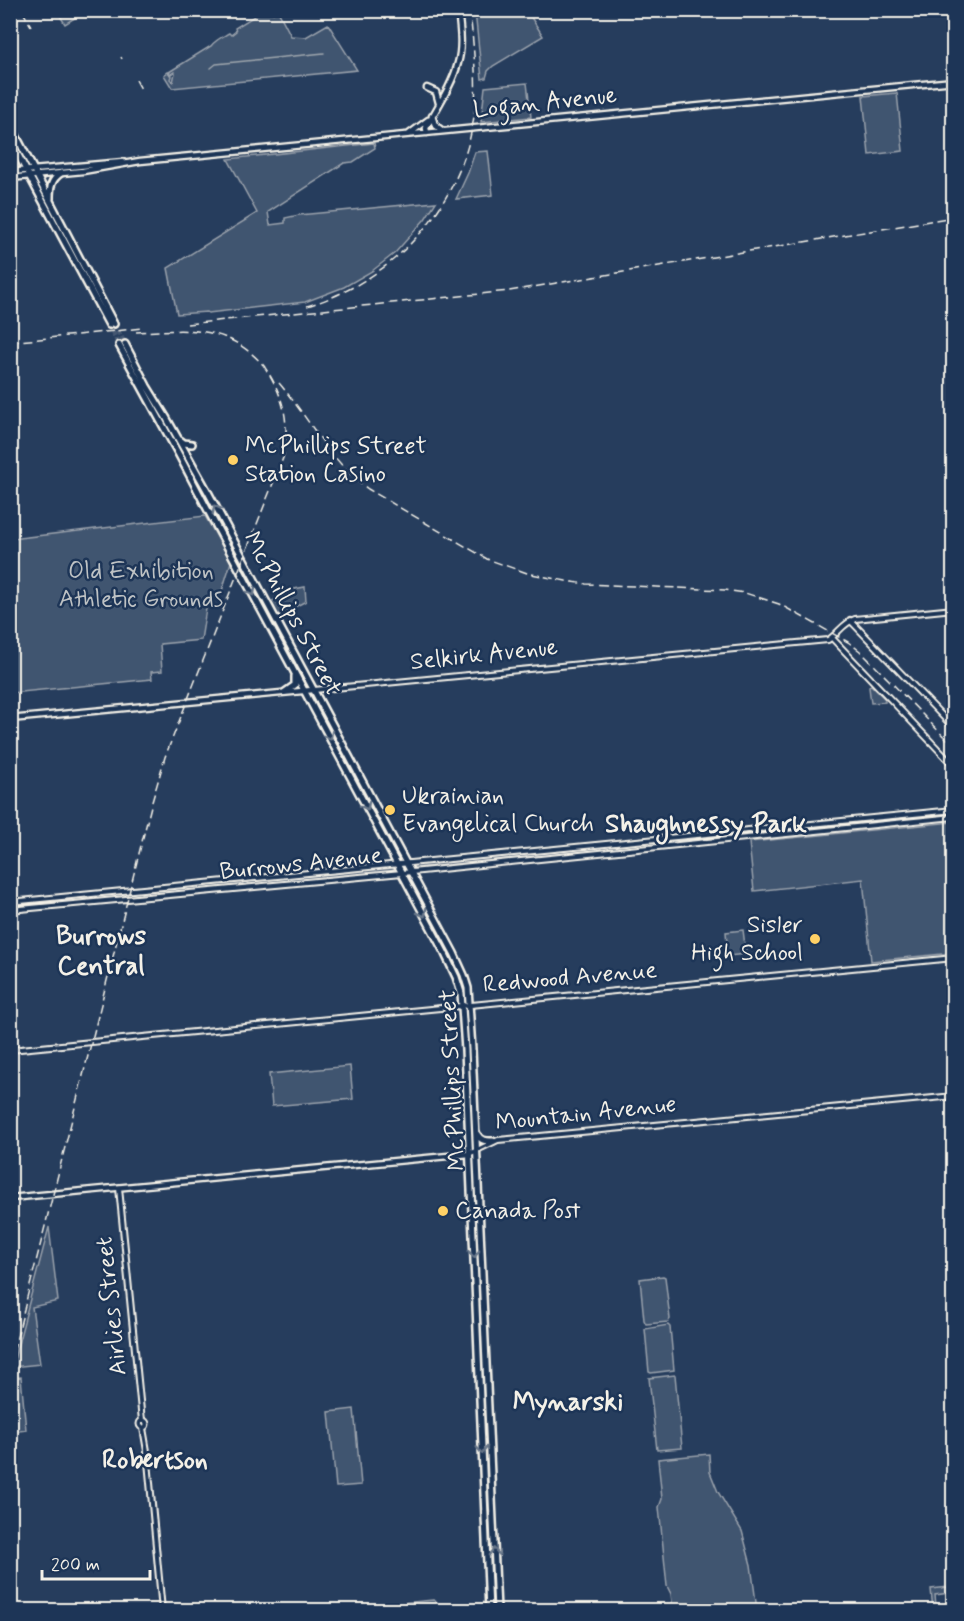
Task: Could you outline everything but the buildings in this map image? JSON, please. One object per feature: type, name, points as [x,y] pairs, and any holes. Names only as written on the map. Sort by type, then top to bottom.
[{"type":"main road","points":[[427,133],[426,128],[459,63],[461,39],[458,10]]},
{"type":"main road","name":"Logan Avenue","points":[[10,177],[113,162],[954,81]]},
{"type":"main road","points":[[427,88],[436,92],[440,103]]},
{"type":"main road","points":[[432,116],[435,125],[443,131]]},
{"type":"main road","points":[[408,135],[432,116]]},
{"type":"main road","points":[[10,124],[111,324],[10,140]]},
{"type":"main road","name":"Logan Avenue","points":[[36,172],[83,171],[140,161]]},
{"type":"main road","name":"Logan Avenue","points":[[10,172],[28,173]]},
{"type":"main road","points":[[50,200],[51,183],[61,173]]},
{"type":"main road","name":"McPhillips Street","points":[[489,1611],[461,993],[456,977],[402,873],[122,345],[207,492],[410,871],[464,975],[468,988],[497,1611]]},
{"type":"main road","points":[[178,440],[192,444]]},
{"type":"main road","points":[[201,496],[207,492]]},
{"type":"main road","points":[[224,540],[231,538]]},
{"type":"main road","points":[[281,647],[288,643]]},
{"type":"main road","points":[[285,692],[295,685],[294,672]]},
{"type":"main road","name":"Selkirk Avenue","points":[[10,719],[313,690]]},
{"type":"main road","points":[[475,1131],[484,1141],[493,1141]]},
{"type":"main road","name":"Mountain Avenue","points":[[10,1198],[469,1154]]},
{"type":"street","points":[[954,609],[850,620],[832,638],[954,766]]},
{"type":"street","points":[[850,620],[954,728]]},
{"type":"street","name":"Selkirk Avenue","points":[[313,690],[722,651],[832,638]]},
{"type":"street","name":"Burrows Avenue","points":[[10,902],[954,810]]},
{"type":"street","name":"Burrows Avenue","points":[[10,910],[954,817]]},
{"type":"street","name":"Redwood Avenue","points":[[10,1050],[954,958]]},
{"type":"street","name":"Mountain Avenue","points":[[469,1154],[493,1141],[954,1096]]},
{"type":"street","name":"Airlies Street","points":[[119,1188],[142,1421],[140,1424],[143,1428],[162,1611]]},
{"type":"green space","points":[[264,10],[273,13],[278,11],[291,36],[306,37],[328,24],[357,70],[172,88],[164,75],[168,72],[173,82],[175,73],[169,72],[211,46],[221,37],[229,33],[231,35],[236,31],[235,28]]},
{"type":"green space","points":[[57,11],[78,11],[81,14],[65,24]]},
{"type":"green space","points":[[475,11],[527,11],[543,36],[493,66],[486,78],[482,79]]},
{"type":"green space","points":[[527,83],[531,117],[481,122],[485,87]]},
{"type":"green space","points":[[897,93],[903,151],[869,155],[863,96]]},
{"type":"green space","points":[[374,143],[375,148],[353,162],[344,163],[268,212],[270,225],[285,223],[285,218],[299,215],[436,202],[425,219],[395,253],[372,271],[344,287],[305,302],[208,313],[177,314],[168,268],[257,213],[228,159]]},
{"type":"green space","points":[[488,151],[493,195],[456,199],[475,152]]},
{"type":"green space","name":"Old Exhibition Athletic Grounds","points":[[205,516],[231,562],[221,594],[208,596],[201,640],[160,644],[162,671],[151,672],[152,679],[11,693],[11,539]]},
{"type":"green space","points":[[305,587],[306,601],[278,616],[271,602],[289,590]]},
{"type":"green space","points":[[871,685],[885,699],[885,702],[871,703],[869,687]]},
{"type":"green space","points":[[953,822],[953,953],[871,961],[863,879],[754,891],[749,842]]},
{"type":"green space","points":[[601,848],[599,850],[412,867],[413,865]]},
{"type":"green space","points":[[392,867],[394,869],[392,872],[251,885],[247,883],[250,881]]},
{"type":"green space","points":[[240,882],[243,884],[241,886],[143,895],[141,893],[142,891]]},
{"type":"green space","points":[[128,892],[127,897],[95,900],[93,898],[95,896]]},
{"type":"green space","points":[[86,896],[89,898],[87,900],[11,908],[11,903]]},
{"type":"green space","points":[[743,930],[746,954],[728,956],[726,932]]},
{"type":"green space","points":[[350,1066],[353,1099],[272,1106],[269,1074]]},
{"type":"green space","points":[[49,1227],[58,1301],[32,1307],[40,1364],[12,1367]]},
{"type":"green space","points":[[665,1277],[670,1319],[668,1322],[646,1324],[640,1279]]},
{"type":"green space","points":[[668,1325],[674,1370],[651,1373],[649,1372],[645,1329]]},
{"type":"green space","points":[[675,1375],[682,1448],[657,1450],[649,1378]]},
{"type":"green space","points":[[21,1377],[26,1430],[11,1432],[11,1378]]},
{"type":"green space","points":[[354,1409],[361,1485],[336,1487],[329,1412]]},
{"type":"green space","points":[[709,1454],[710,1472],[718,1492],[742,1531],[751,1565],[757,1610],[673,1610],[671,1594],[667,1586],[659,1507],[662,1499],[658,1459]]},
{"type":"green space","points":[[949,1587],[949,1593],[935,1595],[936,1606],[953,1604],[953,1610],[933,1610],[931,1589]]},
{"type":"green space","points":[[433,1600],[437,1602],[437,1610],[401,1610],[403,1603]]},
{"type":"waterway","points":[[211,68],[216,64],[324,53]]},
{"type":"tunnel","points":[[114,324],[125,344]]},
{"type":"tunnel","points":[[109,325],[119,345]]},
{"type":"railway","points":[[22,10],[31,26]]},
{"type":"railway","points":[[92,10],[96,16]]},
{"type":"railway","points":[[307,306],[338,294],[368,278],[394,259],[439,209],[455,180],[467,149],[474,116],[474,50],[470,10]]},
{"type":"railway","points":[[136,80],[141,89]]},
{"type":"railway","points":[[187,324],[509,291],[954,217]]},
{"type":"railway","points":[[10,342],[143,328]]},
{"type":"railway","points":[[136,332],[173,330],[206,332],[221,336],[236,343],[265,367]]},
{"type":"railway","points":[[10,1365],[165,757],[283,458],[286,432],[283,407],[275,384],[261,362]]},
{"type":"railway","points":[[279,383],[342,466],[354,478],[368,489],[487,559],[527,573],[566,581],[586,584],[725,590],[745,593],[779,604],[860,651],[954,747]]},
{"type":"place","name":"McPhillips Street Station Casino","points":[[233,460]]},
{"type":"place","name":"Ukrainian Evangelical Church","points":[[390,810]]},
{"type":"place","name":"Sisler High School","points":[[815,939]]},
{"type":"place","name":"Canada Post","points":[[443,1211]]},
{"type":"district","name":"Shaughnessy Park","points":[[706,825]]},
{"type":"district","name":"Burrows Central","points":[[101,952]]},
{"type":"district","name":"Mynarski","points":[[568,1403]]},
{"type":"district","name":"Robertson","points":[[155,1461]]}]
